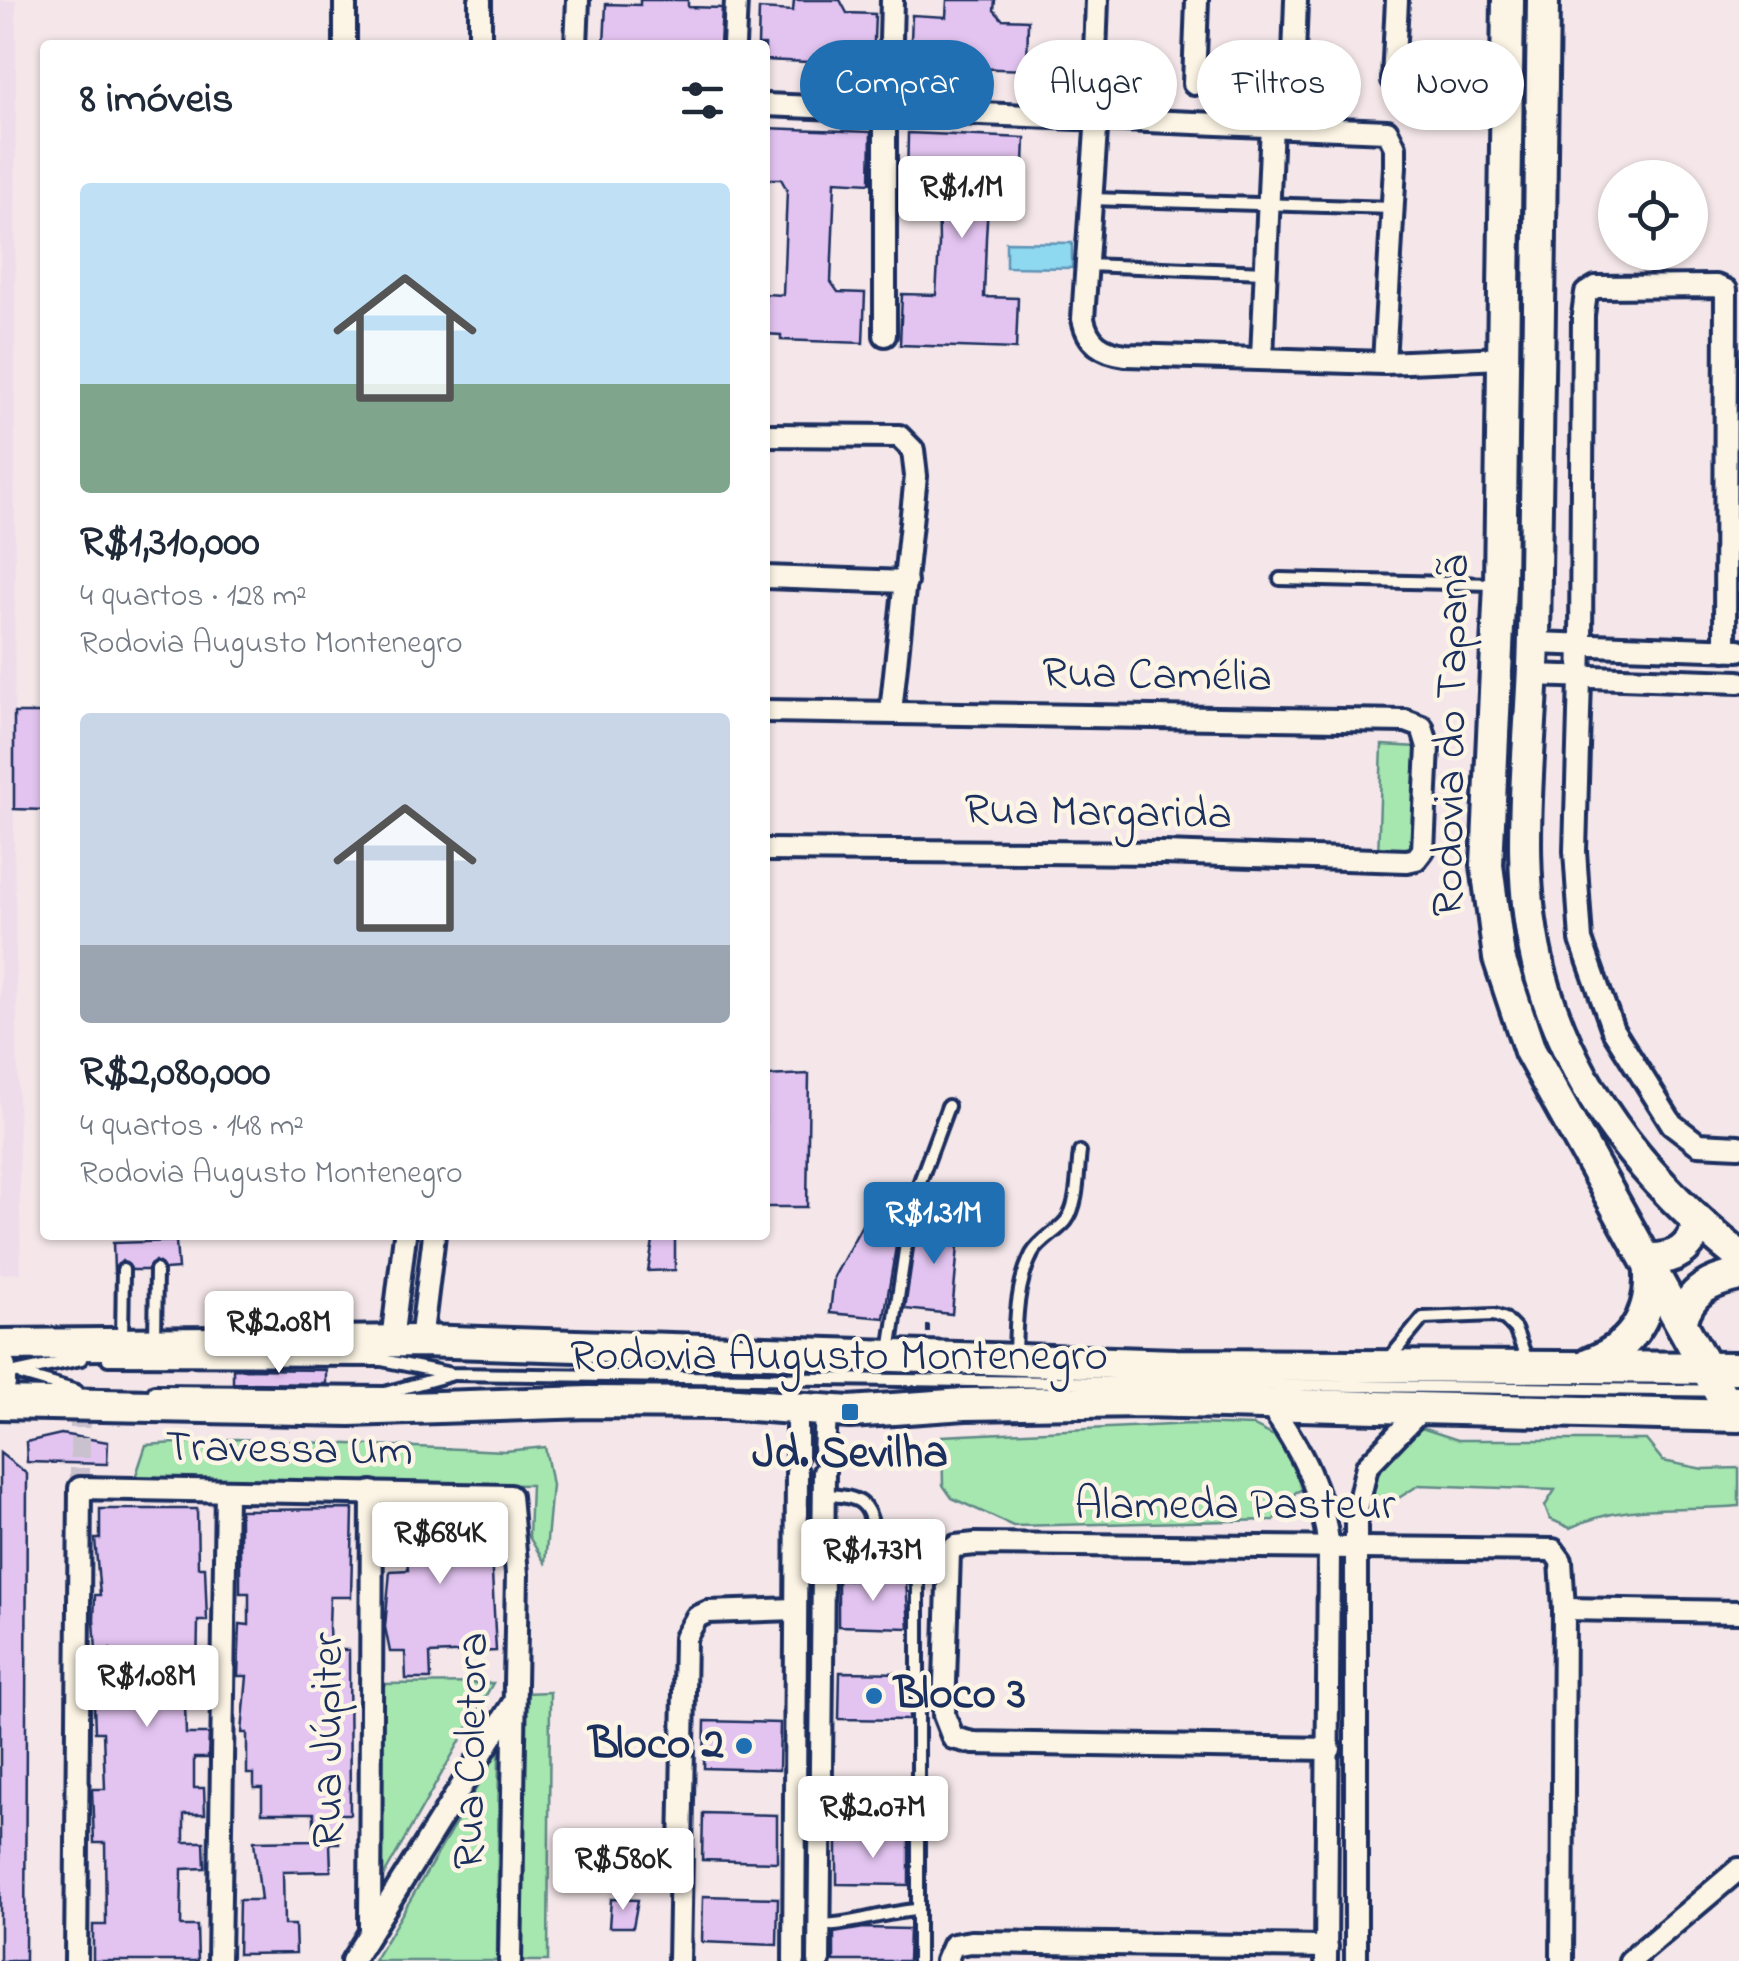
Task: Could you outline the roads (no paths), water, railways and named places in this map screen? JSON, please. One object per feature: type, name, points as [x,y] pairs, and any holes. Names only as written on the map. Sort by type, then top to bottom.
[{"type":"main road","name":"Rodovia do Tapanã","points":[[1508,0],[1500,584],[1487,865],[1499,958],[1530,1051],[1569,1127],[1726,1396]]},
{"type":"main road","name":"Rodovia do Tapanã","points":[[1543,0],[1534,643],[1526,901],[1542,981],[1572,1058],[1600,1110],[1642,1168],[1698,1223],[1739,1256]]},
{"type":"main road","points":[[1585,1365],[1615,1350],[1639,1326],[1650,1294],[1649,1260],[1676,1256],[1691,1242],[1698,1223]]},
{"type":"main road","points":[[1682,1320],[1689,1302],[1702,1287],[1739,1274]]},
{"type":"main road","name":"Rodovia Augusto Montenegro","points":[[0,1345],[407,1341],[722,1403],[812,1411],[1060,1402],[1424,1407],[1726,1396]]},
{"type":"main road","name":"Rodovia Augusto Montenegro","points":[[0,1403],[350,1410],[587,1375],[889,1356],[1382,1367],[1585,1365],[1726,1396]]},
{"type":"main road","name":"Rodovia Augusto Montenegro","points":[[1726,1396],[1739,1368]]},
{"type":"street","points":[[345,0],[345,40]]},
{"type":"street","points":[[480,0],[480,40]]},
{"type":"street","points":[[576,40],[578,0]]},
{"type":"street","points":[[734,40],[736,0]]},
{"type":"street","points":[[891,40],[892,0]]},
{"type":"street","points":[[1096,40],[1097,0]]},
{"type":"street","points":[[1194,84],[1197,0]]},
{"type":"street","points":[[1295,40],[1296,0]]},
{"type":"street","points":[[1395,40],[1397,0]]},
{"type":"street","points":[[770,106],[800,107]]},
{"type":"street","points":[[1361,129],[1387,131],[1395,147],[1384,363]]},
{"type":"street","points":[[885,130],[885,335]]},
{"type":"street","points":[[1097,130],[1083,319],[1091,340],[1103,350],[1384,363],[1503,358]]},
{"type":"street","points":[[1262,358],[1272,130]]},
{"type":"street","points":[[1534,643],[1582,644],[1732,650],[1730,310],[1726,290],[1716,286],[1604,286],[1586,293],[1582,644],[1575,872],[1589,971],[1613,1030],[1672,1124],[1698,1144],[1739,1146]]},
{"type":"street","points":[[770,435],[899,436],[910,442],[915,460],[891,712]]},
{"type":"street","points":[[770,578],[906,582]]},
{"type":"street","points":[[1533,675],[1739,682]]},
{"type":"street","name":"Rua Camélia","points":[[770,711],[1417,723],[1426,734],[1428,747],[1424,850]]},
{"type":"street","name":"Rua Margarida","points":[[770,850],[1163,853],[1392,861],[1416,860],[1424,850]]},
{"type":"street","points":[[406,1240],[407,1341]]},
{"type":"street","points":[[407,1341],[433,1240]]},
{"type":"street","points":[[946,1961],[953,1945],[971,1942],[1326,1954],[1330,1548],[1325,1514],[1302,1450],[1268,1403]]},
{"type":"street","points":[[1356,1961],[1356,1514],[1367,1466],[1424,1407]]},
{"type":"street","points":[[812,1411],[824,1464],[819,1961]]},
{"type":"street","points":[[794,1961],[797,1473],[812,1411]]},
{"type":"street","points":[[797,1473],[804,1497],[824,1495]]},
{"type":"street","name":"Travessa Um","points":[[76,1961],[80,1488],[498,1493]]},
{"type":"street","points":[[219,1961],[226,1492]]},
{"type":"street","name":"Rua Júpiter","points":[[370,1929],[372,1492]]},
{"type":"street","name":"Rua Coletora","points":[[498,1493],[510,1496],[516,1521],[510,1961]]},
{"type":"street","points":[[1325,1514],[1356,1514]]},
{"type":"street","name":"Alameda Pasteur","points":[[1330,1749],[960,1741],[945,1726],[947,1562],[956,1546],[1553,1550],[1561,1561],[1564,1609]]},
{"type":"street","points":[[680,1961],[685,1638],[697,1616],[708,1612],[796,1609]]},
{"type":"street","points":[[1562,1961],[1564,1609],[1739,1612]]},
{"type":"street","points":[[352,1961],[514,1704]]},
{"type":"street","points":[[1330,1835],[1358,1836]]},
{"type":"street","points":[[1630,1961],[1739,1869]]},
{"type":"lane","points":[[1091,199],[1393,208]]},
{"type":"lane","points":[[1087,265],[1266,272]]},
{"type":"lane","points":[[1280,579],[1500,584]]},
{"type":"lane","points":[[889,1356],[912,1203],[948,1106]]},
{"type":"lane","points":[[1015,1361],[1016,1313],[1024,1271],[1035,1248],[1067,1220],[1074,1203],[1080,1152]]},
{"type":"lane","points":[[122,1342],[123,1270]]},
{"type":"lane","points":[[154,1341],[156,1270]]},
{"type":"lane","points":[[1382,1367],[1412,1326],[1441,1314],[1506,1319],[1515,1329],[1530,1368]]},
{"type":"lane","points":[[4,1375],[72,1358],[382,1360],[452,1374],[1726,1396]]},
{"type":"lane","points":[[148,1391],[385,1393],[452,1374]]},
{"type":"lane","points":[[4,1375],[90,1391]]},
{"type":"lane","points":[[824,1495],[852,1496],[863,1502],[883,1549],[910,1570],[918,1585],[918,1961]]},
{"type":"lane","points":[[819,1925],[850,1925],[885,1912],[918,1910]]},
{"type":"water","points":[[1006,242],[1072,243],[1072,268],[1006,267]]},
{"type":"tunnel","points":[[80,1406],[80,1488]]},
{"type":"place","name":"Jd. Sevilha","points":[[850,1412]]},
{"type":"place","name":"Bloco 3","points":[[874,1696]]},
{"type":"place","name":"Bloco 2","points":[[744,1746]]}]
